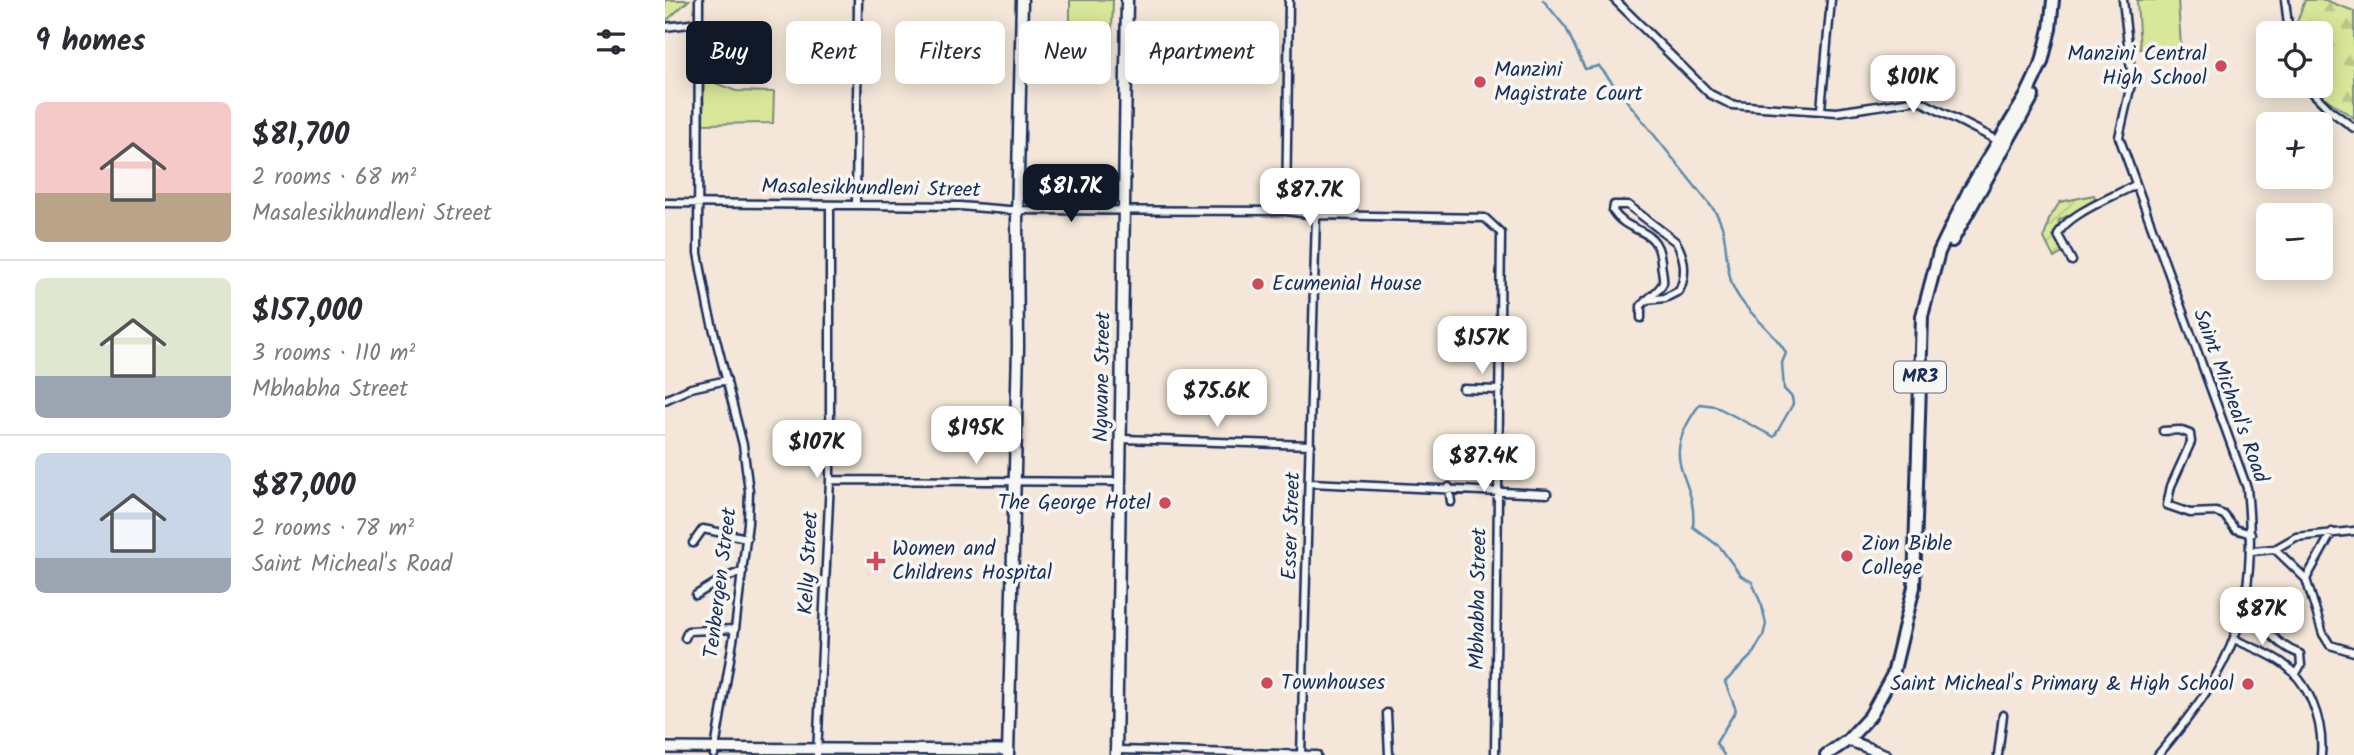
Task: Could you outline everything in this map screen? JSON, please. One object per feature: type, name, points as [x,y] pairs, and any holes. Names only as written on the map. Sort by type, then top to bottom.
[{"type":"highway","name":"MR3","points":[[2002,142],[2042,62],[2050,29],[2053,0]]},
{"type":"highway","name":"MR3","points":[[1837,755],[1851,742],[1870,716],[1893,674],[1914,587],[1922,316],[1939,252],[2048,64],[2057,30],[2059,0]]},
{"type":"highway","name":"MR3","points":[[1826,755],[1851,742]]},
{"type":"main road","points":[[1009,753],[1022,0]]},
{"type":"main road","name":"Ngwane Street","points":[[1117,752],[1127,0]]},
{"type":"street","name":"Tenbergen Street","points":[[698,21],[699,0]]},
{"type":"street","points":[[856,205],[858,0]]},
{"type":"street","points":[[1286,211],[1289,0]]},
{"type":"street","points":[[1615,0],[1710,94],[1721,100],[1744,107],[1806,111],[1837,111],[1918,100],[2002,142]]},
{"type":"street","points":[[1821,109],[1831,0]]},
{"type":"street","name":"Saint Micheal's Road","points":[[2123,0],[2132,80],[2119,137],[2124,158],[2247,488],[2252,551],[2236,640],[2224,666],[2196,710],[2158,755]]},
{"type":"street","points":[[2285,0],[2288,21]]},
{"type":"street","points":[[665,27],[686,24]]},
{"type":"street","name":"Tenbergen Street","points":[[698,84],[698,253],[743,445],[749,491],[743,571],[715,751]]},
{"type":"street","points":[[2318,98],[2354,128]]},
{"type":"street","points":[[2073,261],[2058,235],[2060,229],[2071,217],[2089,211],[2135,185]]},
{"type":"street","name":"Masalesikhundleni Street","points":[[665,203],[1286,211],[1316,215],[1485,218],[1501,233]]},
{"type":"street","points":[[1641,318],[1641,306],[1646,300],[1663,283],[1659,246],[1654,238],[1617,217],[1613,211],[1614,205],[1620,203],[1628,205],[1676,242],[1681,250],[1684,272],[1679,291],[1665,298],[1646,300]]},
{"type":"street","name":"Kelly Street","points":[[817,752],[830,480],[830,205]]},
{"type":"street","name":"Esser Street","points":[[1301,755],[1311,483],[1316,215]]},
{"type":"street","name":"Mbhabha Street","points":[[1495,755],[1501,233]]},
{"type":"street","points":[[665,400],[691,388],[727,380]]},
{"type":"street","points":[[1463,389],[1500,390]]},
{"type":"street","points":[[2163,430],[2179,430],[2190,434],[2191,442],[2171,486],[2168,505],[2190,513],[2216,512],[2224,515],[2235,529],[2251,534]]},
{"type":"street","points":[[1122,439],[1311,445]]},
{"type":"street","points":[[830,480],[1015,479],[1121,482]]},
{"type":"street","points":[[1311,483],[1450,487],[1547,494]]},
{"type":"street","points":[[1450,487],[1451,502]]},
{"type":"street","points":[[692,543],[702,529],[747,538]]},
{"type":"street","points":[[2252,551],[2275,549],[2296,537],[2354,531]]},
{"type":"street","points":[[2306,579],[2332,532]]},
{"type":"street","points":[[2275,549],[2306,579],[2323,634],[2330,645],[2354,652]]},
{"type":"street","points":[[696,595],[730,574],[743,571]]},
{"type":"street","points":[[2241,612],[2257,618],[2266,633],[2284,648],[2300,654],[2301,665],[2295,676]]},
{"type":"street","points":[[685,638],[688,631],[735,629]]},
{"type":"street","points":[[2236,640],[2281,662],[2295,676],[2312,702],[2322,739],[2321,755]]},
{"type":"street","points":[[1387,713],[1389,755]]},
{"type":"street","points":[[1998,755],[2003,715]]},
{"type":"street","points":[[1851,742],[1886,755]]},
{"type":"street","points":[[665,747],[715,751],[1009,753]]},
{"type":"street","points":[[1117,752],[1317,755]]},
{"type":"green space","points":[[665,0],[689,0],[665,22]]},
{"type":"green space","points":[[1070,0],[1113,0],[1111,59],[1111,21],[1070,21]]},
{"type":"green space","points":[[2137,0],[2178,0],[2181,47],[2140,49]]},
{"type":"green space","points":[[2305,0],[2325,0],[2354,11],[2354,118],[2325,98],[2333,98],[2333,21],[2297,21]]},
{"type":"green space","points":[[704,84],[718,84],[736,91],[774,92],[773,123],[703,124]]},
{"type":"green space","points":[[2094,195],[2096,202],[2059,220],[2056,240],[2062,253],[2054,258],[2044,238],[2049,219],[2060,202]]},
{"type":"waterway","points":[[1543,0],[1566,28],[1585,69],[1599,66],[1714,210],[1722,228],[1729,275],[1737,294],[1786,353],[1782,363],[1784,389],[1792,397],[1793,404],[1774,437],[1715,406],[1700,404],[1680,442],[1679,456],[1693,509],[1693,527],[1720,547],[1741,576],[1752,582],[1766,624],[1763,636],[1752,655],[1725,682],[1736,710],[1716,743],[1724,755]]},
{"type":"place","name":"Manzini Central High School","points":[[2221,66]]},
{"type":"place","name":"Manzini Magistrate Court","points":[[1480,82]]},
{"type":"place","name":"Ecumenial House","points":[[1258,284]]},
{"type":"place","name":"The George Hotel","points":[[1165,503]]},
{"type":"place","name":"Zion Bible College","points":[[1847,556]]},
{"type":"place","name":"Women and Childrens Hospital","points":[[876,561]]},
{"type":"place","name":"Townhouses","points":[[1267,683]]},
{"type":"place","name":"Saint Micheal's Primary & High School","points":[[2248,684]]}]
